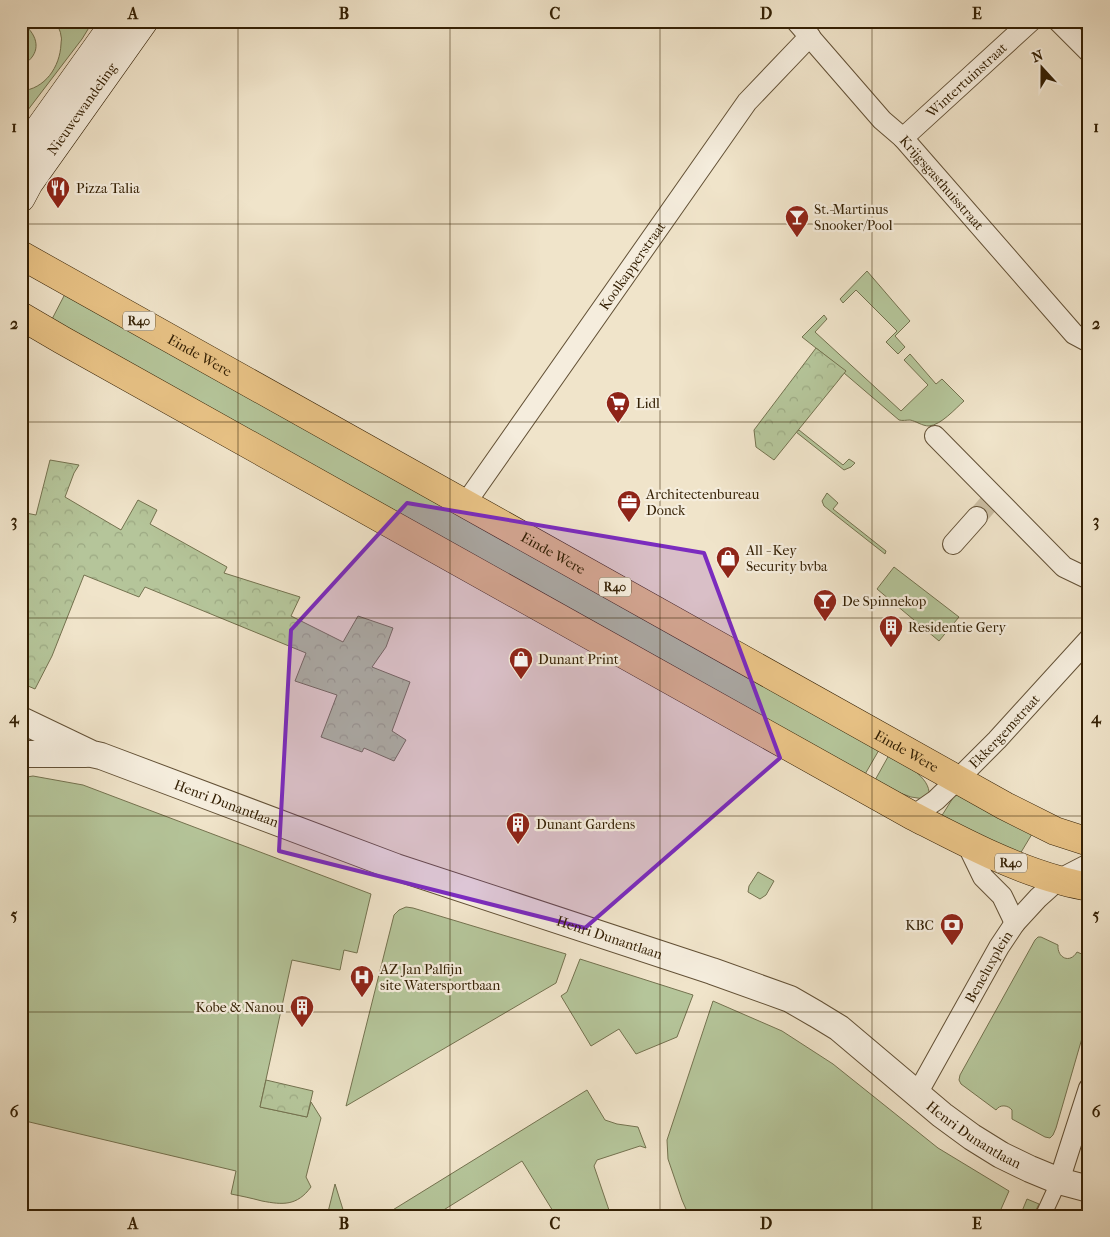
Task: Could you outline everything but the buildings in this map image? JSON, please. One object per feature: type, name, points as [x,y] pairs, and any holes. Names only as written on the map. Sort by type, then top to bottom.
[{"type":"main road","name":"Nieuwewandeling","points":[[21,154],[116,21]]},
{"type":"main road","name":"Nieuwewandeling","points":[[21,198],[29,183],[144,21]]},
{"type":"main road","name":"Einde Were","points":[[21,255],[957,780],[1030,820],[1055,831],[1089,842]]},
{"type":"main road","name":"R40","points":[[21,316],[914,816],[1012,864],[1058,880],[1089,887]]},
{"type":"street","name":"Krijgsgasthuisstraat","points":[[796,21],[882,120],[903,138],[1074,334],[1089,342]]},
{"type":"street","name":"Wintertuinstraat","points":[[903,138],[1031,21]]},
{"type":"street","points":[[1058,21],[1089,52]]},
{"type":"street","name":"Koolkapperstraat","points":[[465,504],[747,102],[810,36]]},
{"type":"street","points":[[935,436],[987,505],[1064,567],[1089,579]]},
{"type":"street","points":[[953,544],[987,505]]},
{"type":"street","name":"Ekkergemstraat","points":[[914,816],[936,800],[997,740],[1089,639]]},
{"type":"street","name":"Henri Dunantlaan","points":[[21,720],[92,754]]},
{"type":"street","name":"Henri Dunantlaan","points":[[21,754],[92,754],[101,756],[396,867],[712,971],[790,999],[839,1028],[942,1115],[1001,1156],[1059,1181],[1089,1189]]},
{"type":"street","points":[[966,842],[983,877],[1002,896],[1015,923]]},
{"type":"street","name":"Beneluxplein","points":[[917,1094],[999,947],[1015,923],[1058,880],[1089,864]]},
{"type":"street","points":[[1042,1216],[1059,1181],[1089,1088]]},
{"type":"highlighted area","points":[[407,503],[704,553],[780,758],[585,928],[279,851],[291,630]]},
{"type":"green space","points":[[26,21],[32,21],[28,28],[35,39],[36,49],[31,58],[21,66],[21,27]]},
{"type":"green space","points":[[56,21],[91,21],[82,39],[21,119],[21,91],[37,86],[44,81],[58,61],[61,38]]},
{"type":"green space","points":[[867,271],[910,321],[895,336],[905,347],[898,354],[886,342],[897,331],[856,290],[843,303],[840,299]]},
{"type":"green space","points":[[65,294],[879,750],[864,776],[51,321]]},
{"type":"green space","points":[[824,315],[827,319],[815,332],[901,411],[928,385],[904,360],[910,354],[936,384],[942,379],[964,401],[948,416],[934,425],[926,426],[910,420],[899,420],[844,373],[845,371],[802,337]]},
{"type":"green space","points":[[816,348],[846,371],[774,460],[756,447],[754,430]]},
{"type":"green space","points":[[799,430],[843,465],[849,459],[855,463],[844,470],[796,432]]},
{"type":"green space","points":[[50,460],[79,465],[65,497],[121,530],[138,500],[157,510],[150,524],[227,567],[224,573],[300,597],[291,616],[343,642],[358,616],[393,628],[386,647],[372,667],[410,682],[392,731],[406,740],[394,761],[364,748],[362,752],[321,737],[337,695],[295,681],[306,653],[145,587],[139,597],[84,575],[52,656],[35,689],[21,683],[21,512],[36,515]]},
{"type":"green space","points":[[827,493],[838,503],[833,509],[886,551],[885,554],[824,506],[822,501]]},
{"type":"green space","points":[[894,567],[959,617],[939,641],[877,589]]},
{"type":"green space","points":[[889,755],[921,776],[928,788],[929,795],[924,799],[911,797],[874,782]]},
{"type":"green space","points":[[33,776],[83,785],[371,894],[357,953],[344,950],[340,970],[292,960],[260,1107],[307,1117],[311,1102],[321,1118],[306,1177],[311,1187],[300,1198],[289,1203],[277,1203],[231,1194],[236,1171],[21,1120],[21,778]]},
{"type":"green space","points":[[956,793],[1032,834],[1020,854],[941,817]]},
{"type":"green space","points":[[758,872],[774,881],[766,895],[760,899],[748,892],[749,886]]},
{"type":"green space","points":[[406,907],[566,954],[556,983],[346,1106],[394,915]]},
{"type":"green space","points":[[1038,937],[1058,945],[1058,950],[1065,958],[1071,958],[1077,952],[1089,957],[1089,1014],[1056,1128],[1050,1138],[1012,1119],[1012,1110],[1008,1107],[1002,1106],[996,1110],[961,1084],[959,1080],[960,1075]]},
{"type":"green space","points":[[580,959],[693,995],[677,1037],[636,1054],[619,1029],[591,1046],[561,996],[567,992]]},
{"type":"green space","points":[[713,1001],[782,1031],[833,1064],[938,1148],[1009,1191],[998,1216],[689,1216],[668,1159],[667,1140]]},
{"type":"green space","points":[[266,1080],[313,1091],[307,1117],[260,1107]]},
{"type":"green space","points":[[587,1090],[605,1120],[638,1127],[646,1148],[640,1146],[597,1160],[594,1166],[611,1216],[556,1216],[522,1161],[434,1216],[383,1216]]},
{"type":"green space","points":[[335,1184],[345,1216],[327,1216]]},
{"type":"green space","points":[[1027,1199],[1039,1204],[1033,1216],[1020,1216]]},
{"type":"tunnel","points":[[977,517],[990,502]]},
{"type":"place","name":"Pizza Talia","points":[[58,209]]},
{"type":"place","name":"St.-Martinus Snooker/Pool","points":[[797,238]]},
{"type":"place","name":"Lidl","points":[[618,424]]},
{"type":"place","name":"Architectenbureau Donck","points":[[629,523]]},
{"type":"place","name":"All - Key Security bvba","points":[[728,579]]},
{"type":"place","name":"De Spinnekop","points":[[825,622]]},
{"type":"place","name":"Residentie Gery","points":[[891,648]]},
{"type":"place","name":"Dunant Print","points":[[521,680]]},
{"type":"place","name":"Dunant Gardens","points":[[518,845]]},
{"type":"place","name":"KBC","points":[[952,946]]},
{"type":"place","name":"AZ Jan Palfijn site Watersportbaan","points":[[362,998]]},
{"type":"place","name":"Kobe & Nanou","points":[[302,1028]]}]
